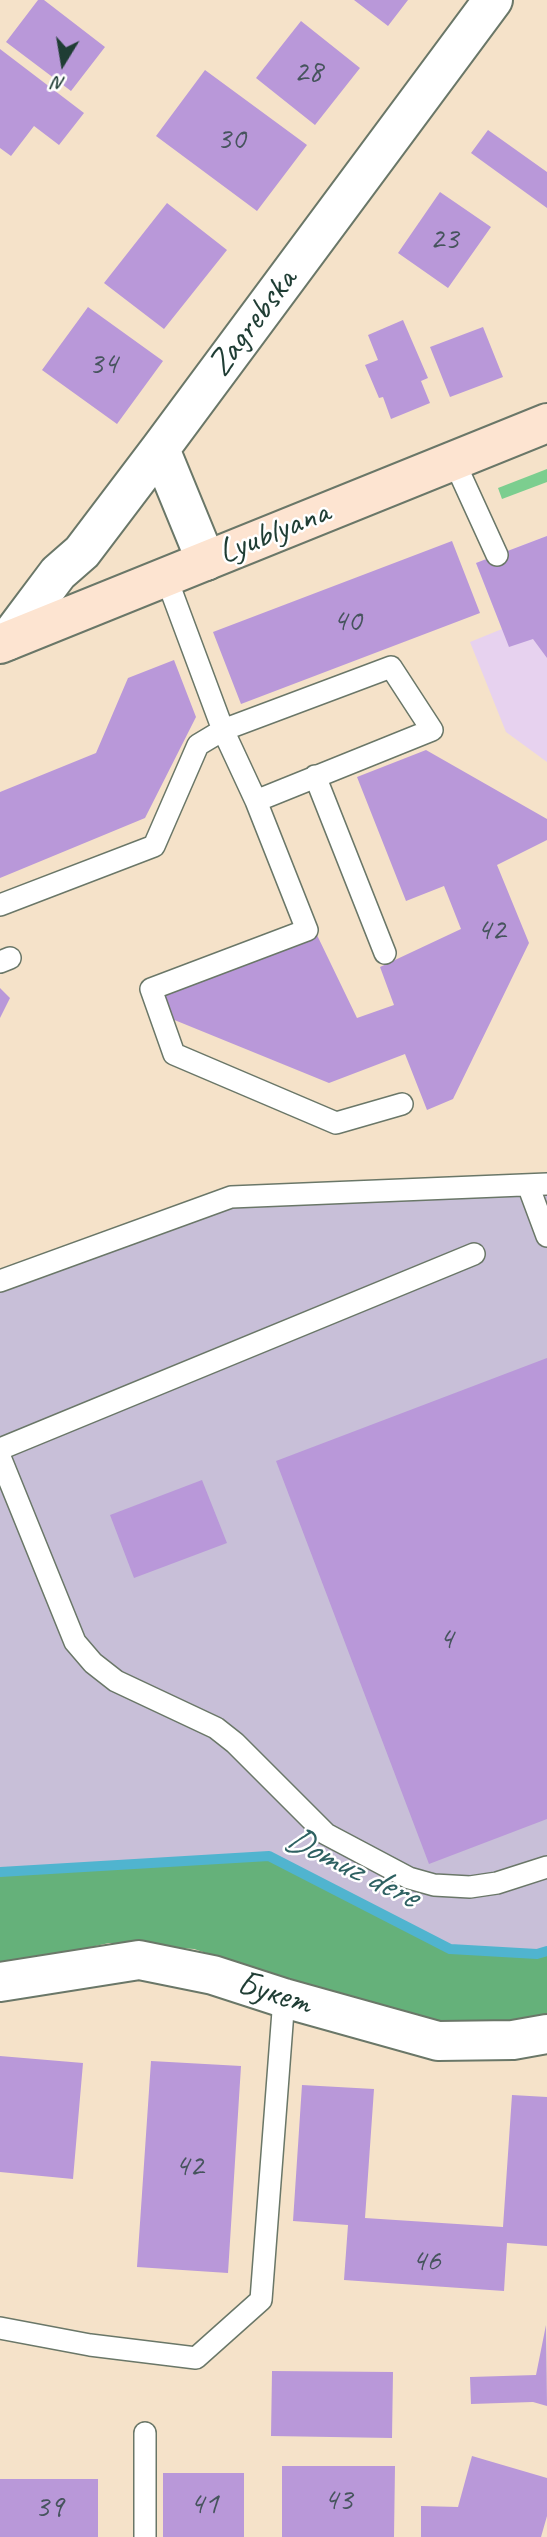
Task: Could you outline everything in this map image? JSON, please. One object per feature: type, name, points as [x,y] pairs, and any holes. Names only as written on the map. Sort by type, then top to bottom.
[{"type":"street","name":"Zagrebska","points":[[4,642],[58,573],[82,552],[493,0]]},
{"type":"street","name":"Lyublyana","points":[[4,642],[547,423]]},
{"type":"street","points":[[160,449],[206,561]]},
{"type":"street","name":"Букет","points":[[0,1982],[139,1960],[213,1975],[438,2041],[513,2040],[547,2034]]},
{"type":"lane","points":[[454,461],[496,555]]},
{"type":"lane","points":[[166,577],[223,730],[256,801],[307,930],[150,989],[174,1055],[336,1123],[401,1104]]},
{"type":"lane","points":[[0,905],[155,846],[198,744],[223,730],[391,667],[432,730],[256,801]]},
{"type":"lane","points":[[315,776],[386,953]]},
{"type":"lane","points":[[0,1281],[231,1196],[537,1184],[547,1236]]},
{"type":"lane","points":[[0,1450],[474,1254]]},
{"type":"lane","points":[[0,1457],[75,1642],[93,1663],[116,1681],[216,1728],[235,1743],[326,1834],[409,1878],[434,1885],[470,1887],[497,1883],[547,1867]]},
{"type":"lane","points":[[0,2328],[90,2345],[195,2358],[261,2300],[284,1998]]},
{"type":"lane","points":[[145,2432],[145,2537]]},
{"type":"shaded area","points":[[547,536],[547,762],[506,732],[470,642],[502,629],[476,563]]},
{"type":"shaded area","points":[[547,1191],[547,1951],[537,1954],[450,1949],[269,1856],[0,1872],[0,1281],[231,1197]]},
{"type":"green space","points":[[547,469],[547,482],[502,499],[498,488]]},
{"type":"green space","points":[[269,1856],[450,1949],[537,1954],[547,1951],[547,2022],[439,2028],[194,1949],[109,1943],[0,1967],[0,1872]]},
{"type":"building","points":[[38,0],[44,0],[105,47],[71,91],[6,42]]},
{"type":"building","points":[[354,0],[408,0],[388,26]]},
{"type":"building","points":[[301,21],[360,68],[315,125],[256,78]]},
{"type":"building","points":[[0,49],[84,113],[59,145],[34,126],[11,156],[0,148]]},
{"type":"building","points":[[205,70],[307,145],[257,211],[156,136]]},
{"type":"building","points":[[488,130],[547,172],[547,208],[471,153]]},
{"type":"building","points":[[440,192],[491,227],[448,288],[398,253]]},
{"type":"building","points":[[167,203],[227,250],[164,329],[104,283]]},
{"type":"building","points":[[88,307],[163,361],[117,424],[42,370]]},
{"type":"building","points":[[403,320],[428,378],[421,381],[430,403],[391,419],[383,397],[379,398],[365,365],[378,360],[368,335]]},
{"type":"building","points":[[483,327],[503,377],[450,397],[430,347]]},
{"type":"building","points":[[547,536],[547,658],[533,639],[509,647],[476,563]]},
{"type":"building","points":[[452,541],[480,613],[241,704],[213,632]]},
{"type":"building","points":[[174,660],[196,717],[145,818],[0,878],[0,792],[96,753],[128,678]]},
{"type":"building","points":[[426,750],[547,819],[547,840],[497,865],[529,943],[453,1099],[427,1110],[405,1054],[329,1083],[172,1019],[163,995],[316,933],[357,1018],[394,1005],[380,967],[461,929],[444,886],[406,901],[357,777]]},
{"type":"building","points":[[0,988],[10,998],[0,1018]]},
{"type":"building","points":[[547,1358],[547,1819],[429,1864],[276,1461]]},
{"type":"building","points":[[202,1480],[227,1543],[134,1578],[110,1515]]},
{"type":"building","points":[[0,2056],[83,2063],[73,2179],[0,2172]]},
{"type":"building","points":[[151,2061],[241,2066],[228,2273],[137,2267]]},
{"type":"building","points":[[302,2085],[374,2089],[365,2218],[503,2227],[512,2095],[547,2097],[547,2246],[507,2243],[504,2291],[344,2280],[348,2225],[293,2221]]},
{"type":"building","points":[[546,2325],[547,2406],[533,2402],[471,2404],[470,2377],[536,2375]]},
{"type":"building","points":[[272,2371],[393,2372],[392,2438],[271,2436]]},
{"type":"building","points":[[472,2456],[547,2478],[547,2516],[541,2537],[421,2537],[421,2506],[458,2507]]},
{"type":"building","points":[[282,2466],[395,2466],[394,2537],[282,2537]]},
{"type":"building","points":[[163,2473],[244,2473],[244,2537],[163,2537]]},
{"type":"building","points":[[0,2479],[98,2479],[98,2537],[0,2537]]},
{"type":"waterway","name":"Domuz dere","points":[[0,1872],[269,1856],[450,1949],[537,1954],[547,1951]]}]
